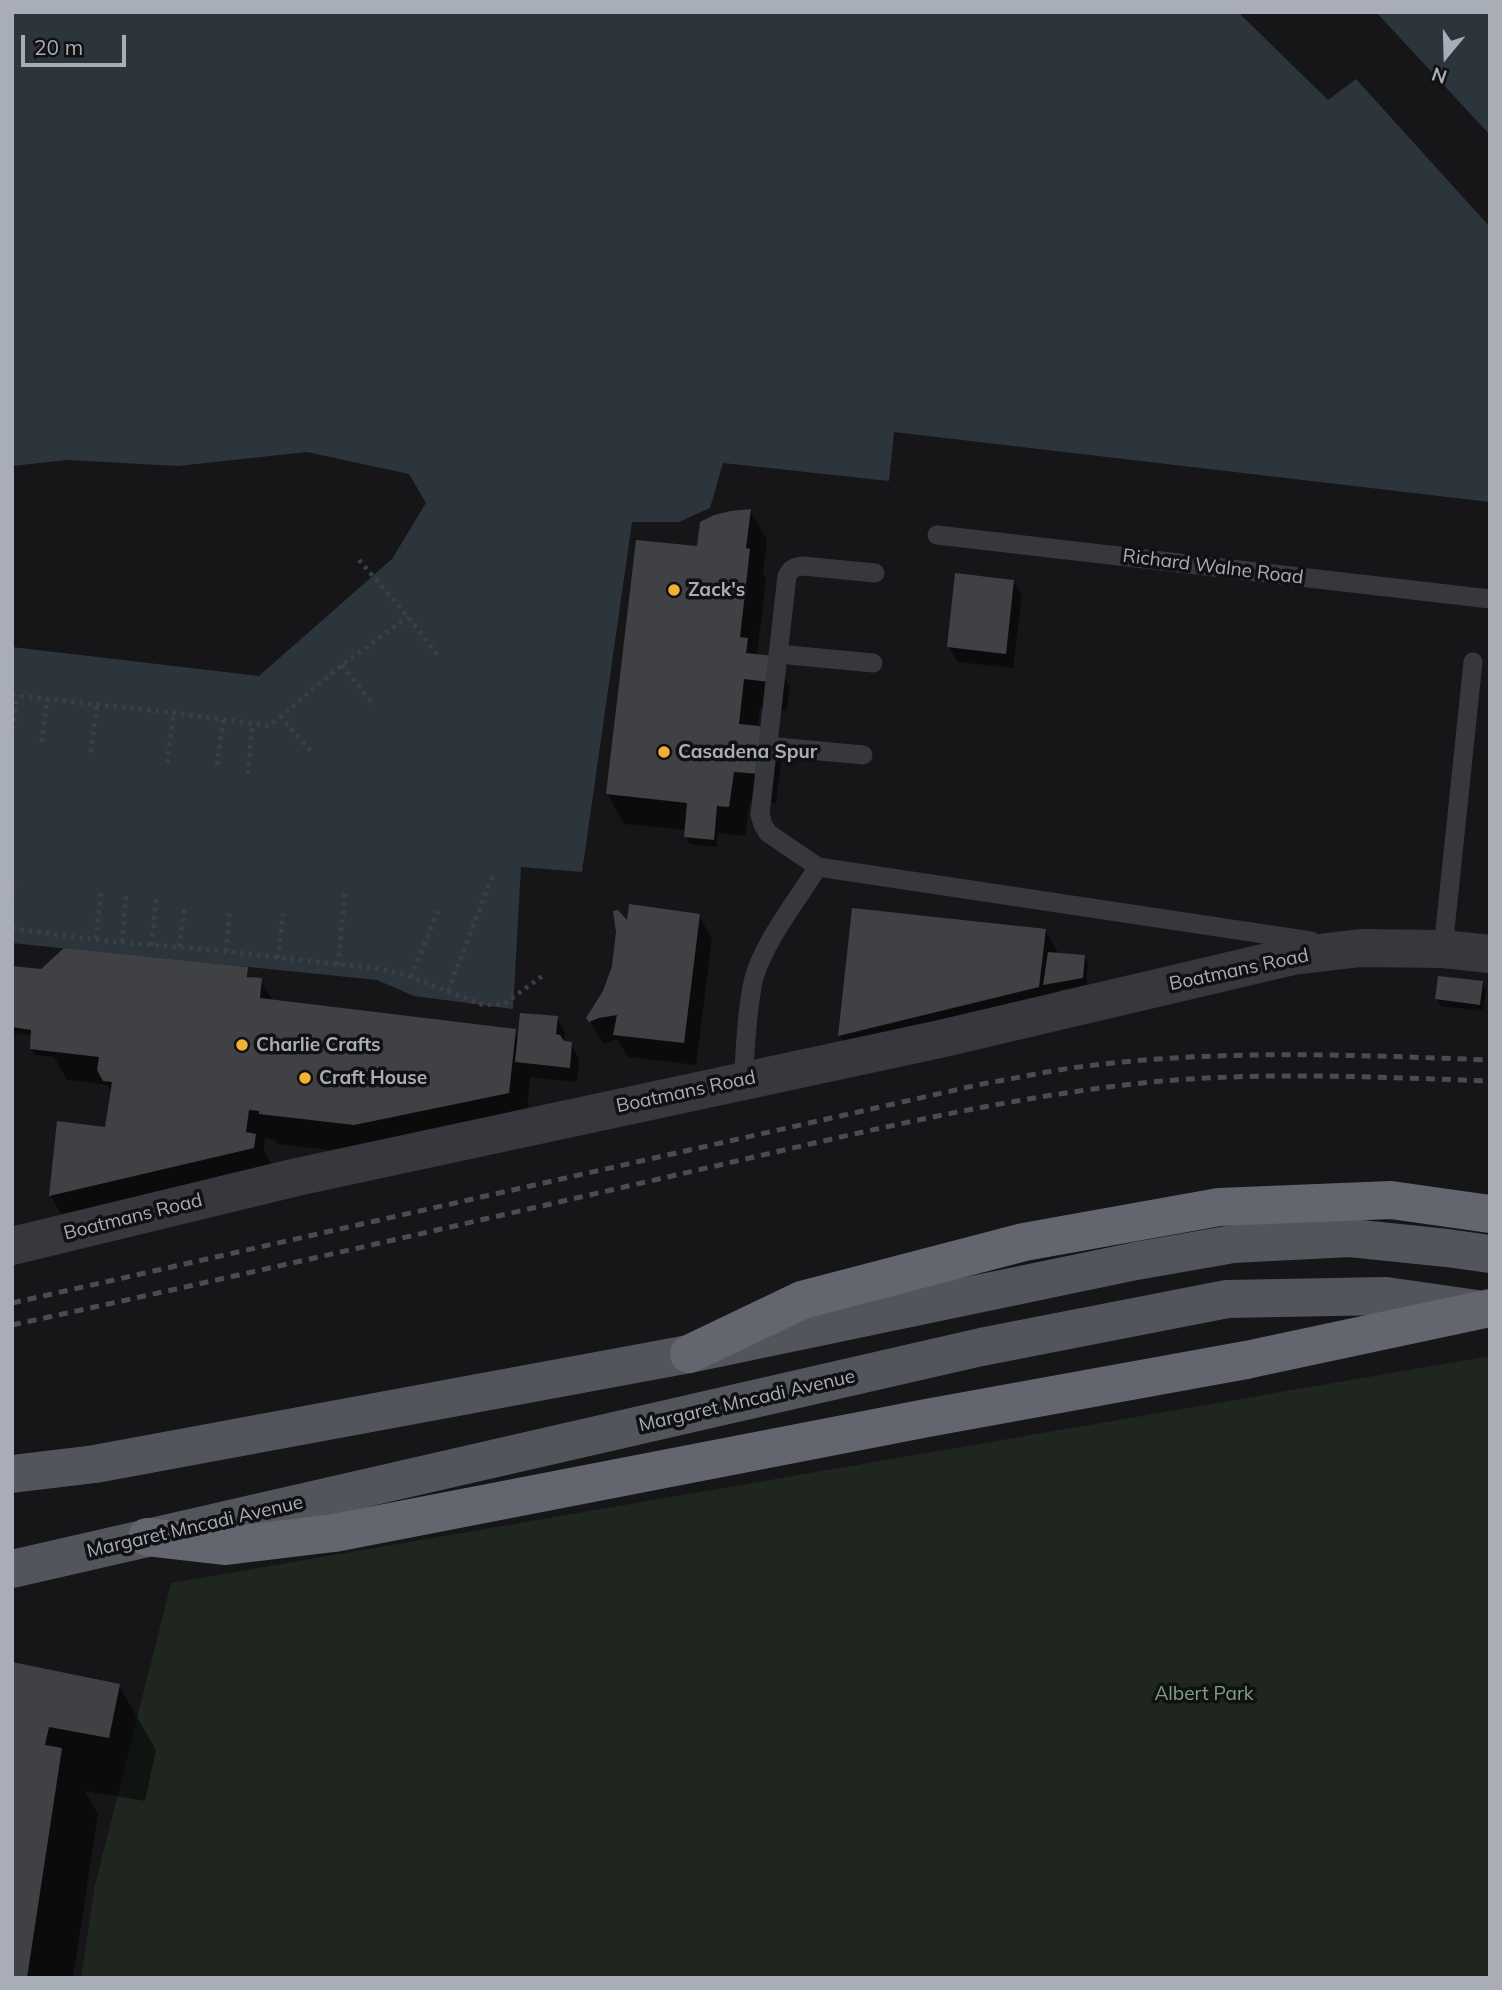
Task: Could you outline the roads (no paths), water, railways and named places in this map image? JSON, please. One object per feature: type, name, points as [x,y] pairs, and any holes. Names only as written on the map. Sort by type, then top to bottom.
[{"type":"highway","points":[[689,1354],[802,1300],[1024,1242],[1219,1207],[1391,1200],[1490,1214]]},
{"type":"highway","points":[[147,1537],[226,1546],[334,1533],[927,1418],[1247,1360],[1490,1309]]},
{"type":"main road","points":[[12,1474],[95,1464],[689,1354],[1136,1261],[1233,1244],[1350,1238],[1490,1254]]},
{"type":"main road","name":"Margaret Mncadi Avenue","points":[[12,1569],[981,1348],[1227,1299],[1386,1296],[1490,1309]]},
{"type":"street","points":[[1361,948],[1443,949],[1490,954]]},
{"type":"street","name":"Boatmans Road","points":[[12,1246],[297,1177],[940,1039],[1254,964],[1293,956],[1361,948]]},
{"type":"lane","name":"Richard Walne Road","points":[[937,535],[1490,599]]},
{"type":"lane","points":[[875,572],[803,566],[790,570],[787,576],[760,814],[768,832],[818,867],[1361,948]]},
{"type":"lane","points":[[778,654],[873,663]]},
{"type":"lane","points":[[1443,949],[1473,662]]},
{"type":"lane","points":[[767,746],[863,755]]},
{"type":"lane","points":[[743,1080],[754,978],[772,940],[818,867]]},
{"type":"railway","points":[[12,1303],[982,1084],[1061,1070],[1137,1061],[1238,1055],[1490,1060]]},
{"type":"railway","points":[[12,1325],[850,1135],[966,1110],[1083,1090],[1228,1077],[1316,1076],[1490,1081]]},
{"type":"place","name":"Zack's","points":[[674,590]]},
{"type":"place","name":"Casadena Spur","points":[[664,752]]},
{"type":"place","name":"Charlie Crafts","points":[[242,1045]]},
{"type":"place","name":"Craft House","points":[[305,1078]]},
{"type":"park label","name":"Albert Park","points":[[1204,1694]]}]
